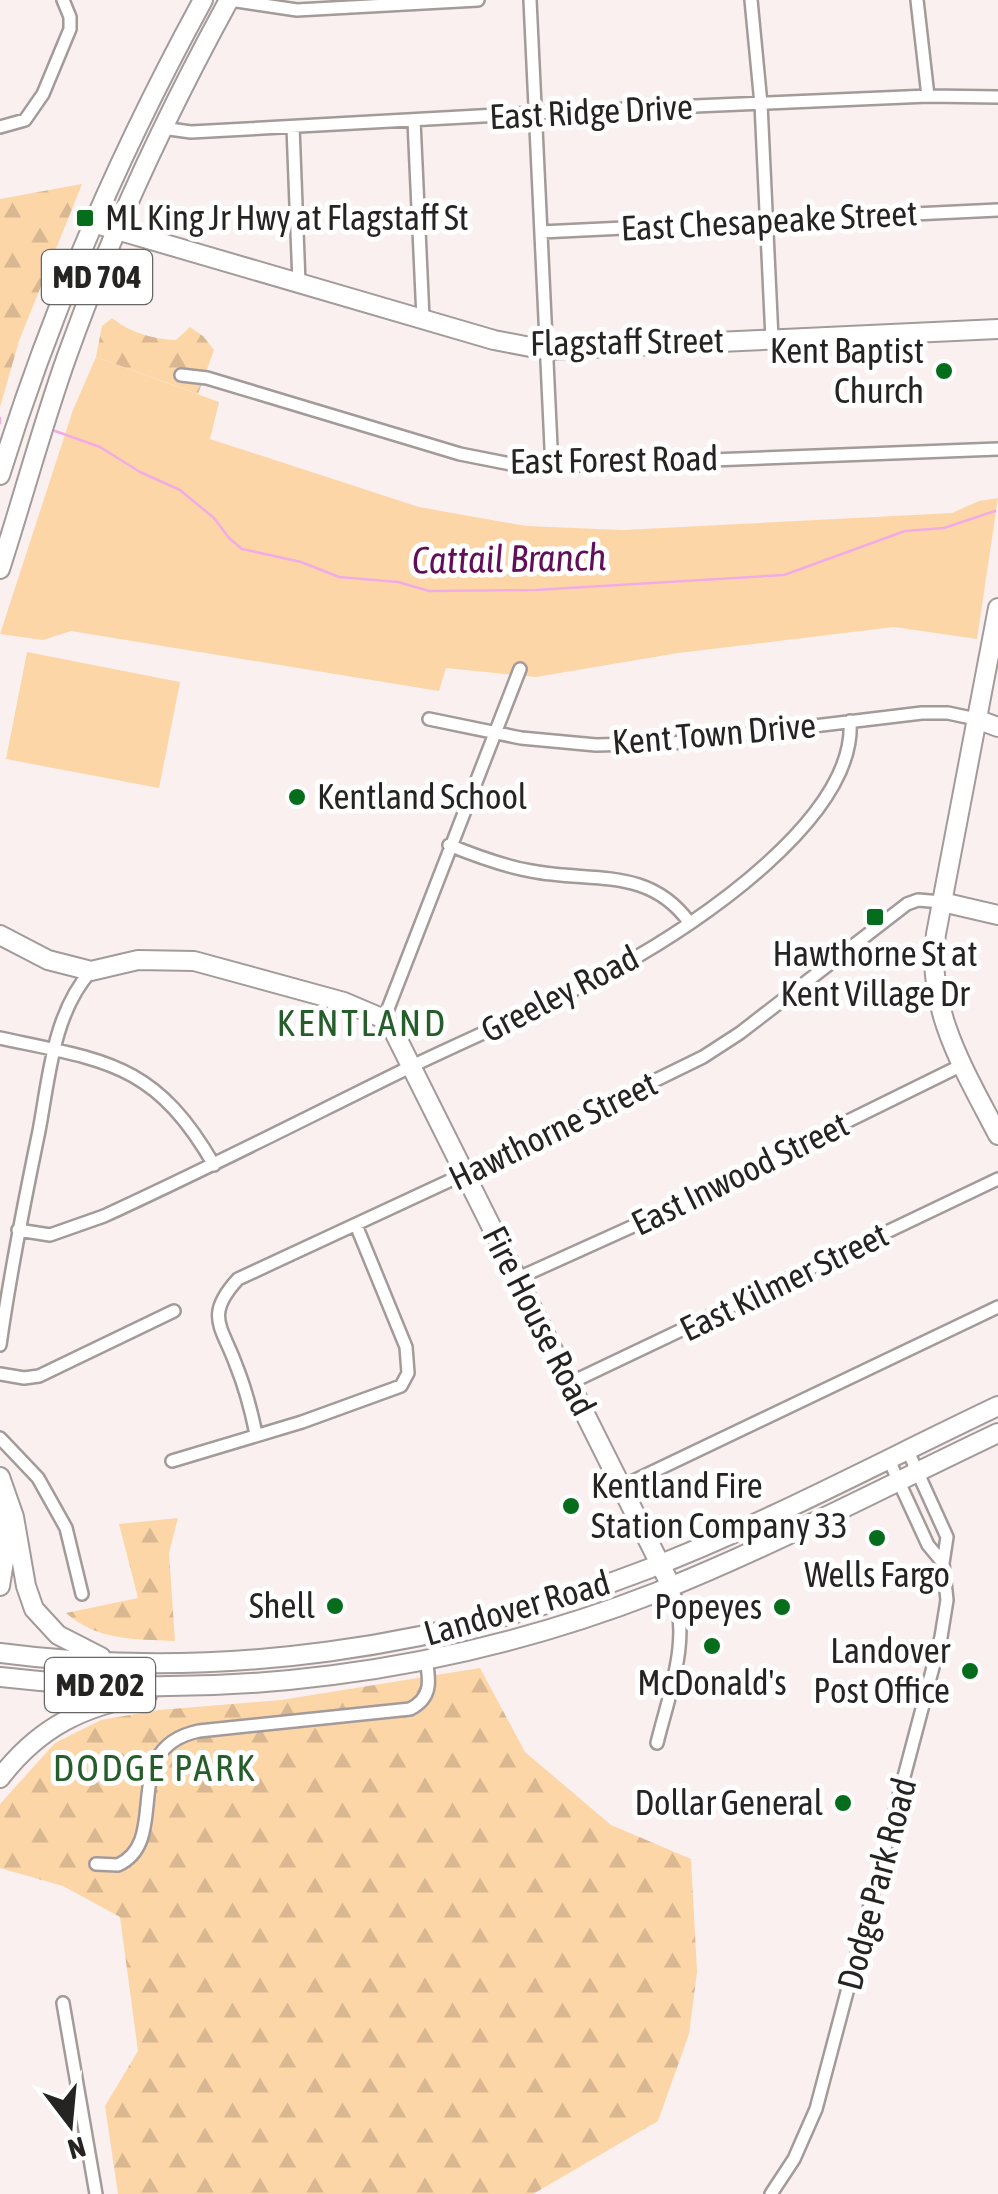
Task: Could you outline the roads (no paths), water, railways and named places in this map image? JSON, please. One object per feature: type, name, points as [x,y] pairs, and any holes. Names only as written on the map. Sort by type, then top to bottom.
[{"type":"main road","name":"MD 704","points":[[0,476],[42,352],[93,223],[128,143],[203,0]]},
{"type":"main road","name":"MD 704","points":[[0,569],[63,370],[116,230],[162,128],[230,0]]},
{"type":"main road","name":"Flagstaff Street","points":[[93,223],[494,340],[546,350],[998,329]]},
{"type":"main road","points":[[998,608],[942,902],[933,977],[942,1018],[998,1135]]},
{"type":"main road","points":[[990,646],[998,692]]},
{"type":"main road","name":"Kent Town Drive","points":[[976,719],[998,727]]},
{"type":"main road","name":"Hawthorne Street","points":[[942,902],[998,915]]},
{"type":"main road","points":[[0,935],[48,960],[91,971],[157,958],[194,960],[344,1002],[384,1019]]},
{"type":"main road","name":"Fire House Road","points":[[384,1019],[671,1586]]},
{"type":"main road","name":"Landover Road","points":[[0,1653],[110,1662],[262,1659],[422,1636],[536,1608],[661,1564],[998,1406]]},
{"type":"main road","name":"Landover Road","points":[[0,1677],[107,1686],[200,1686],[302,1679],[426,1660],[555,1627],[671,1586],[998,1433]]},
{"type":"main road","points":[[0,1477],[14,1517],[34,1609],[58,1636],[110,1662]]},
{"type":"main road","points":[[0,1512],[6,1549],[0,1586]]},
{"type":"main road","points":[[422,1636],[426,1660]]},
{"type":"main road","points":[[0,1778],[29,1744],[73,1714],[113,1701],[200,1686]]},
{"type":"street","points":[[0,127],[20,122],[33,112],[70,29],[69,12],[62,0]]},
{"type":"street","points":[[230,0],[297,10],[478,0]]},
{"type":"street","points":[[530,0],[552,468]]},
{"type":"street","points":[[751,0],[762,104],[772,340]]},
{"type":"street","points":[[917,0],[928,96]]},
{"type":"street","name":"East Ridge Drive","points":[[162,128],[184,132],[536,113],[998,96]]},
{"type":"street","points":[[414,121],[424,318]]},
{"type":"street","points":[[293,127],[299,283]]},
{"type":"street","name":"East Chesapeake Street","points":[[541,232],[998,210]]},
{"type":"street","name":"East Forest Road","points":[[181,375],[207,378],[505,464],[552,468],[998,448]]},
{"type":"street","points":[[384,1019],[520,668]]},
{"type":"street","name":"Kent Town Drive","points":[[429,719],[559,743],[634,745],[922,713],[948,712],[976,719]]},
{"type":"street","name":"Greeley Road","points":[[18,1230],[38,1236],[62,1233],[214,1165],[597,978],[689,922],[779,852],[819,810],[846,756],[850,721]]},
{"type":"street","points":[[449,845],[532,872],[643,884],[669,900],[689,922]]},
{"type":"street","name":"Hawthorne Street","points":[[256,1434],[235,1360],[218,1326],[220,1305],[238,1279],[703,1057],[907,904],[918,900],[942,902]]},
{"type":"street","points":[[0,1346],[18,1230],[55,1050],[66,1012],[91,971]]},
{"type":"street","points":[[0,1038],[115,1066],[161,1093],[189,1123],[214,1165]]},
{"type":"street","name":"East Inwood Street","points":[[516,1279],[651,1218],[962,1064]]},
{"type":"street","name":"East Kilmer Street","points":[[570,1383],[998,1179]]},
{"type":"street","points":[[172,1460],[386,1394],[401,1386],[408,1373],[406,1347],[356,1225]]},
{"type":"street","points":[[622,1486],[998,1306]]},
{"type":"street","points":[[0,1374],[39,1376],[174,1311]]},
{"type":"street","points":[[0,1438],[38,1478],[66,1528],[82,1594]]},
{"type":"street","name":"Dodge Park Road","points":[[770,2194],[802,2143],[821,2094],[938,1653],[947,1600],[943,1562],[947,1537],[907,1449]]},
{"type":"street","name":"Dodge Park Road","points":[[888,1458],[928,1545],[943,1562]]},
{"type":"street","points":[[656,1743],[679,1642],[680,1615],[671,1586]]},
{"type":"street","points":[[96,1864],[118,1865],[136,1849],[154,1762],[174,1738],[199,1731],[410,1709],[422,1702],[428,1692],[426,1660]]},
{"type":"street","points":[[63,2002],[96,2194]]},
{"type":"waterway","name":"Cattail Branch","points":[[0,418],[0,423]]},
{"type":"waterway","name":"Cattail Branch","points":[[55,431],[100,447],[140,472],[180,490],[214,518],[242,549],[301,562],[339,577],[398,582],[429,591],[535,590],[784,575],[905,531],[944,528],[995,511]]},
{"type":"place","name":"ML King Jr Hwy at Flagstaff St","points":[[85,218]]},
{"type":"place","name":"Kent Baptist Church","points":[[944,371]]},
{"type":"place","name":"Kentland School","points":[[297,797]]},
{"type":"place","name":"Hawthorne St at Kent Village Dr","points":[[875,917]]},
{"type":"place","name":"Kentland Fire Station Company 33","points":[[571,1506]]},
{"type":"place","name":"Wells Fargo","points":[[877,1538]]},
{"type":"place","name":"Shell","points":[[335,1606]]},
{"type":"place","name":"Popeyes","points":[[782,1607]]},
{"type":"place","name":"McDonald's","points":[[712,1646]]},
{"type":"place","name":"Landover Post Office","points":[[970,1671]]},
{"type":"place","name":"Dollar General","points":[[843,1803]]},
{"type":"district","name":"KENTLAND","points":[[362,1023]]},
{"type":"district","name":"DODGE PARK","points":[[155,1768]]}]
